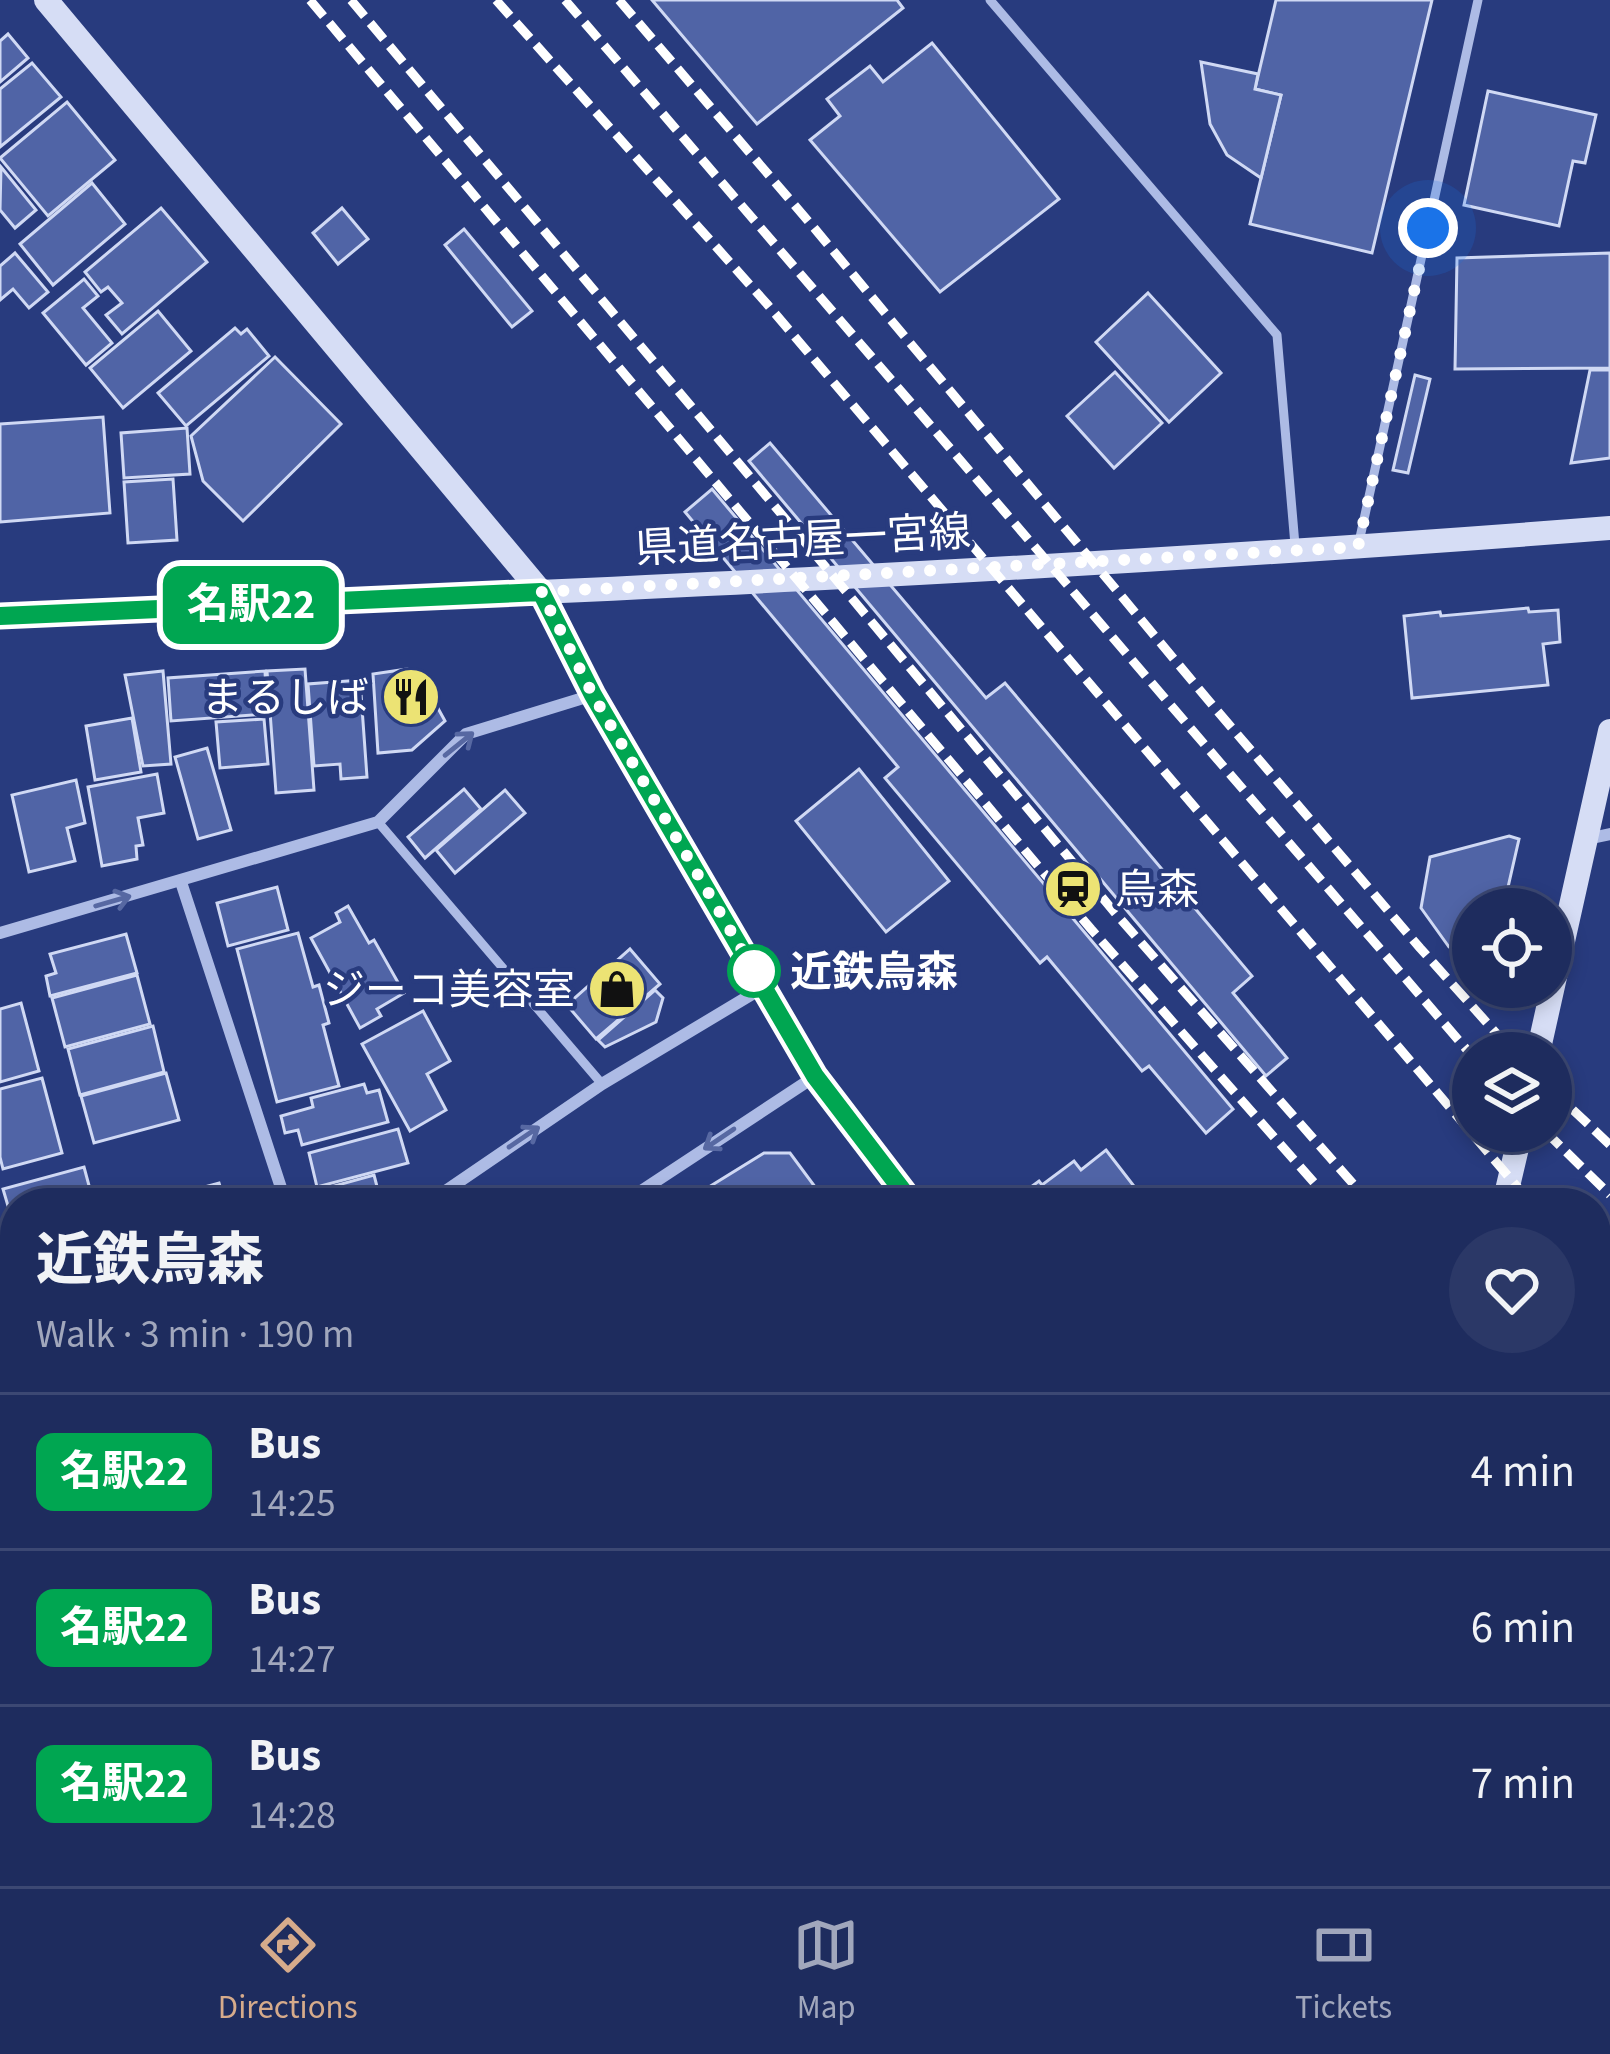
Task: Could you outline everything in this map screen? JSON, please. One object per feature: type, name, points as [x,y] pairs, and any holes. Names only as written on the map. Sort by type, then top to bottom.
[{"type":"street","points":[[46,0],[541,592],[593,695],[815,1076],[901,1188]]},
{"type":"street","name":"県道名古屋一宮線","points":[[0,616],[541,592],[1358,547],[1610,528]]},
{"type":"street","points":[[0,933],[378,822],[466,734],[593,695]]},
{"type":"street","points":[[1544,1032],[1598,837],[1610,731]]},
{"type":"street","points":[[181,882],[281,1188]]},
{"type":"street","points":[[450,1188],[602,1084],[764,988]]},
{"type":"street","points":[[646,1188],[815,1076]]},
{"type":"street","points":[[1508,1188],[1516,1152]]},
{"type":"lane","points":[[990,0],[1277,335],[1295,550]]},
{"type":"lane","points":[[1358,547],[1478,0]]},
{"type":"lane","points":[[378,822],[602,1084]]},
{"type":"building","points":[[652,0],[897,0],[903,8],[757,124]]},
{"type":"building","points":[[1276,0],[1432,0],[1372,253],[1250,224],[1281,95],[1255,89]]},
{"type":"building","points":[[8,34],[28,58],[0,82],[0,41]]},
{"type":"building","points":[[932,43],[1059,199],[940,292],[810,140],[840,116],[827,99],[870,66],[883,82]]},
{"type":"building","points":[[1201,62],[1258,74],[1255,89],[1281,95],[1261,178],[1227,155],[1210,124]]},
{"type":"building","points":[[32,63],[61,97],[0,147],[0,89]]},
{"type":"building","points":[[1488,91],[1596,115],[1585,163],[1573,161],[1559,226],[1464,205]]},
{"type":"building","points":[[67,102],[115,160],[48,216],[0,158]]},
{"type":"building","points":[[1,167],[36,210],[15,228],[0,210]]},
{"type":"building","points":[[92,183],[125,224],[53,285],[20,244]]},
{"type":"building","points":[[161,208],[207,262],[122,334],[106,315],[122,303],[108,287],[101,292],[85,272]]},
{"type":"building","points":[[342,208],[368,239],[338,264],[313,233]]},
{"type":"building","points":[[464,229],[532,311],[512,327],[445,245]]},
{"type":"building","points":[[15,253],[48,292],[29,308],[13,289],[0,300],[0,266]]},
{"type":"building","points":[[1610,253],[1610,368],[1455,369],[1457,258]]},
{"type":"building","points":[[84,279],[98,296],[83,308],[112,343],[86,365],[43,313]]},
{"type":"building","points":[[1148,293],[1221,373],[1169,422],[1096,342]]},
{"type":"building","points":[[158,311],[191,351],[123,408],[90,368]]},
{"type":"building","points":[[235,328],[241,334],[247,329],[269,356],[186,426],[158,393]]},
{"type":"building","points":[[275,357],[341,424],[243,521],[203,481],[191,436]]},
{"type":"building","points":[[1590,370],[1610,370],[1610,458],[1571,463]]},
{"type":"building","points":[[1115,372],[1162,423],[1114,468],[1067,416]]},
{"type":"building","points":[[1415,375],[1430,379],[1408,473],[1393,470]]},
{"type":"building","points":[[103,417],[110,513],[0,522],[0,424]]},
{"type":"building","points":[[187,428],[190,474],[124,478],[121,433]]},
{"type":"building","points":[[770,443],[986,698],[1005,683],[1252,976],[1233,993],[1287,1058],[1266,1076],[749,461]]},
{"type":"building","points":[[173,479],[177,540],[128,543],[124,482]]},
{"type":"building","points":[[712,489],[1233,1109],[1206,1133],[1149,1066],[1142,1071],[1047,957],[1040,963],[885,778],[898,767],[685,512]]},
{"type":"building","points":[[1528,608],[1529,612],[1558,610],[1560,642],[1543,644],[1548,685],[1412,698],[1404,616]]},
{"type":"building","points":[[305,669],[314,790],[276,793],[267,671]]},
{"type":"building","points":[[407,669],[408,682],[423,681],[445,721],[412,750],[378,753],[373,674]]},
{"type":"building","points":[[163,671],[171,764],[143,766],[125,675]]},
{"type":"building","points":[[265,671],[267,714],[171,721],[168,678]]},
{"type":"building","points":[[360,680],[367,777],[341,779],[340,764],[314,766],[308,684]]},
{"type":"building","points":[[132,718],[141,772],[95,780],[86,726]]},
{"type":"building","points":[[264,719],[268,764],[220,768],[216,722]]},
{"type":"building","points":[[207,748],[231,830],[198,839],[175,757]]},
{"type":"building","points":[[859,769],[949,881],[886,932],[796,821]]},
{"type":"building","points":[[157,774],[164,813],[138,818],[143,845],[136,846],[137,859],[102,866],[88,787]]},
{"type":"building","points":[[76,780],[85,823],[67,828],[75,861],[29,872],[12,795]]},
{"type":"building","points":[[464,789],[481,809],[425,858],[408,837]]},
{"type":"building","points":[[505,790],[525,813],[455,873],[436,850]]},
{"type":"building","points":[[1509,836],[1519,839],[1508,888],[1452,888],[1452,948],[1421,908],[1430,857]]},
{"type":"building","points":[[277,887],[288,930],[228,946],[217,903]]},
{"type":"building","points":[[348,906],[404,993],[377,1009],[381,1016],[360,1028],[311,938],[340,922],[336,913]]},
{"type":"building","points":[[298,933],[313,987],[319,985],[329,1023],[323,1025],[339,1086],[277,1102],[237,949]]},
{"type":"building","points":[[126,934],[137,973],[50,996],[46,976],[56,973],[50,954]]},
{"type":"building","points":[[630,949],[660,984],[596,1039],[567,1005]]},
{"type":"building","points":[[137,975],[150,1024],[65,1047],[52,998]]},
{"type":"building","points":[[655,990],[663,998],[656,1022],[605,1047],[598,1040]]},
{"type":"building","points":[[21,1003],[39,1071],[0,1082],[0,1009]]},
{"type":"building","points":[[423,1011],[450,1061],[427,1074],[446,1110],[410,1131],[362,1044]]},
{"type":"building","points":[[153,1026],[164,1072],[80,1095],[68,1049]]},
{"type":"building","points":[[166,1073],[179,1120],[94,1143],[81,1096]]},
{"type":"building","points":[[42,1078],[62,1153],[3,1169],[0,1089]]},
{"type":"building","points":[[364,1084],[367,1093],[379,1090],[388,1122],[302,1145],[298,1130],[285,1133],[281,1116],[313,1107],[311,1098]]},
{"type":"building","points":[[398,1129],[408,1163],[317,1187],[309,1153]]},
{"type":"building","points":[[1106,1150],[1135,1188],[1029,1188],[1039,1181],[1042,1185],[1074,1161],[1081,1170]]},
{"type":"building","points":[[764,1153],[790,1153],[816,1188],[707,1188]]},
{"type":"building","points":[[84,1167],[90,1188],[7,1188]]},
{"type":"building","points":[[374,1175],[377,1188],[327,1188]]},
{"type":"railway","points":[[310,0],[1091,929],[1319,1188]]},
{"type":"railway","points":[[351,0],[1116,914],[1357,1188]]},
{"type":"railway","points":[[496,0],[767,304],[1518,1188]]},
{"type":"railway","points":[[565,0],[1452,1033]]},
{"type":"railway","points":[[619,0],[1214,707],[1495,1032]]},
{"type":"railway","points":[[1572,1109],[1610,1145]]},
{"type":"railway","points":[[1566,1152],[1603,1188]]},
{"type":"bus line","name":"名駅22","points":[[0,616],[541,592],[593,695],[815,1076],[901,1188]]},
{"type":"place","name":"まるしば","points":[[411,697]]},
{"type":"place","name":"烏森","points":[[1073,889]]},
{"type":"place","name":"近鉄烏森","points":[[754,971]]},
{"type":"place","name":"ジーコ美容室","points":[[617,989]]},
{"type":"route","points":[[754,971],[764,988],[593,695],[541,592],[1358,547],[1428,228]]}]
